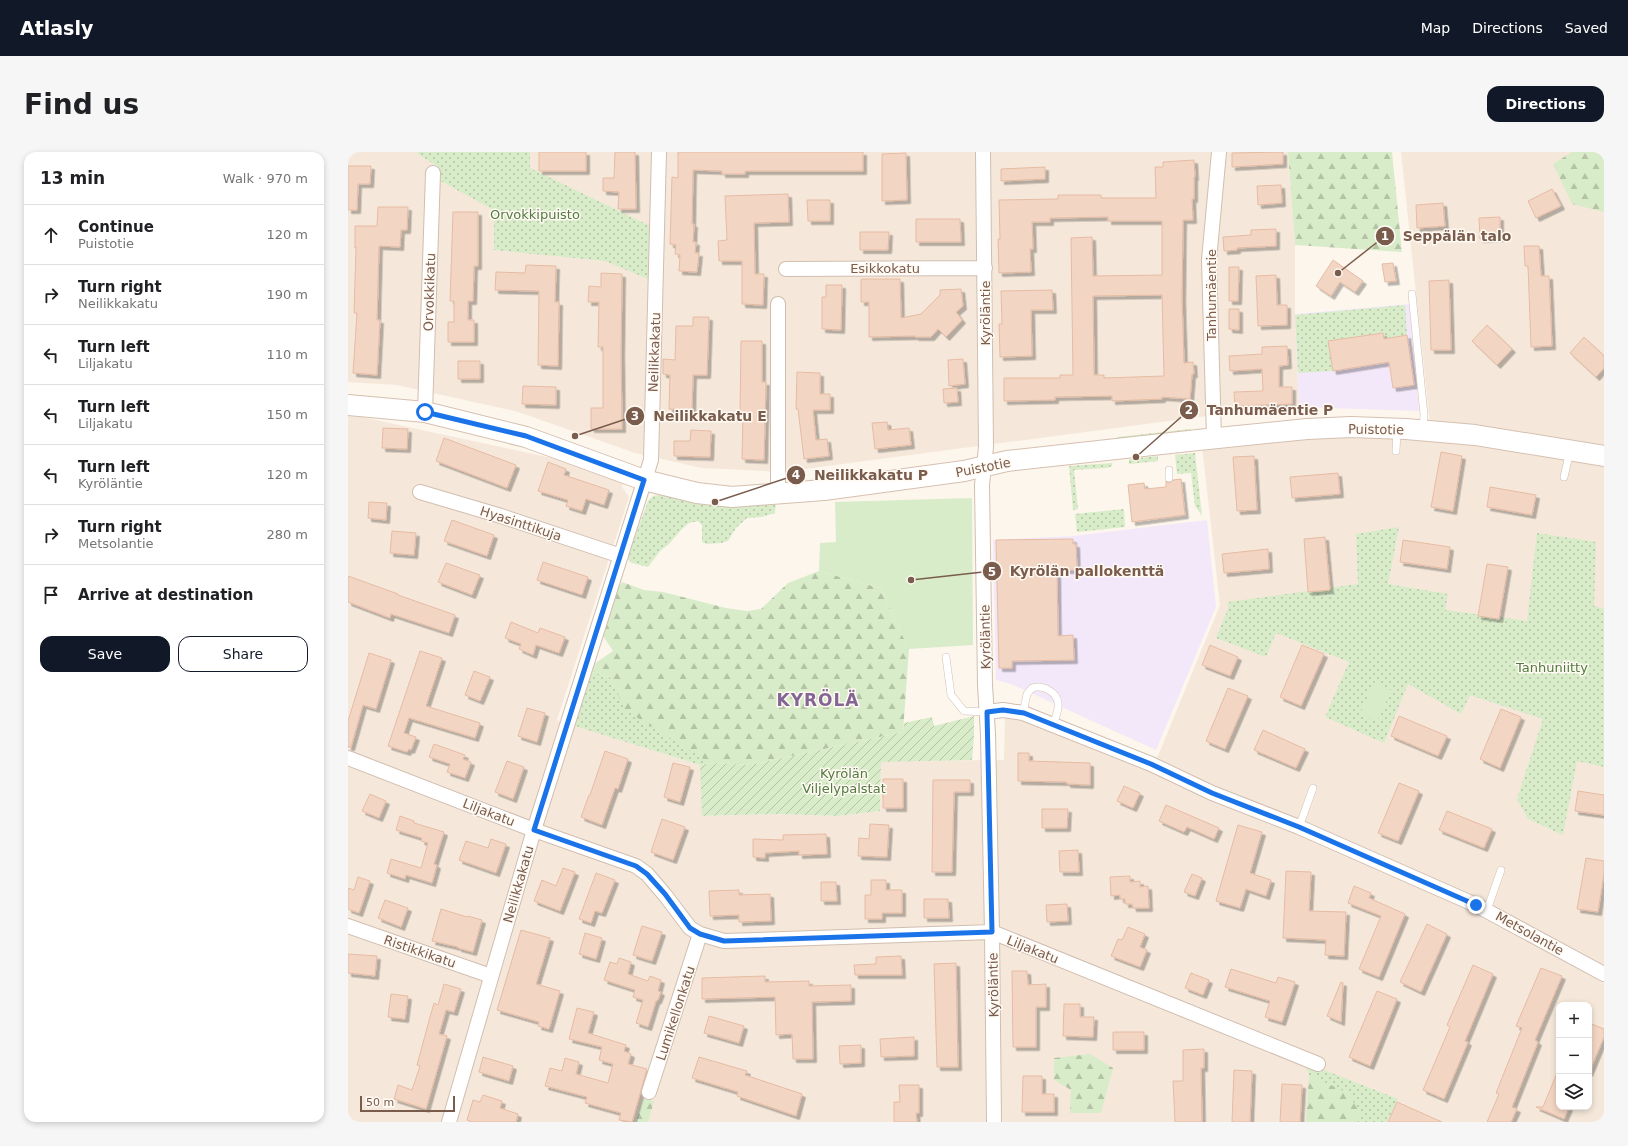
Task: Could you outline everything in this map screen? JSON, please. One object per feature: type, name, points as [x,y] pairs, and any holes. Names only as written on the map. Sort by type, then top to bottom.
[{"type":"street","name":"Neilikkakatu","points":[[449,1122],[534,830],[651,460],[659,152]]},
{"type":"street","name":"Kyröläntie","points":[[983,152],[986,447],[982,485],[992,932],[994,1122]]},
{"type":"street","name":"Tanhumäentie","points":[[1214,438],[1210,260],[1220,152]]},
{"type":"street","name":"Orvokkikatu","points":[[425,412],[433,173]]},
{"type":"street","name":"Esikkokatu","points":[[786,269],[985,268]]},
{"type":"street","points":[[778,304],[778,494]]},
{"type":"street","name":"Puistotie","points":[[348,405],[425,412],[526,436],[644,480],[697,493],[732,497],[824,490],[956,472],[1007,461],[1307,429],[1397,428],[1475,435],[1604,456]]},
{"type":"street","name":"Hyasinttikuja","points":[[420,492],[501,516],[621,556]]},
{"type":"street","name":"Metsolantie","points":[[987,712],[1003,710],[1024,713],[1151,764],[1212,793],[1299,827],[1487,910],[1604,974]]},
{"type":"street","name":"Liljakatu","points":[[348,758],[534,830],[636,866],[647,874],[665,894],[690,928],[700,934],[724,941],[992,932],[1318,1064]]},
{"type":"street","name":"Ristikkikatu","points":[[348,926],[491,976]]},
{"type":"street","name":"Lumikellonkatu","points":[[649,1092],[700,934]]},
{"type":"lane","points":[[1412,294],[1424,415],[1423,431]]},
{"type":"lane","points":[[1396,451],[1397,428]]},
{"type":"lane","points":[[1564,477],[1570,450]]},
{"type":"lane","points":[[1169,470],[1169,478]]},
{"type":"lane","points":[[946,657],[951,695],[964,711],[987,712]]},
{"type":"lane","points":[[1024,713],[1027,694],[1032,688],[1040,686],[1058,697],[1059,708],[1053,725]]},
{"type":"lane","points":[[1299,827],[1313,788]]},
{"type":"lane","points":[[1487,910],[1501,870]]},
{"type":"shaded area","points":[[348,152],[1288,152],[1295,245],[1295,315],[1299,407],[1199,417],[782,472],[702,468],[635,453],[515,411],[397,385],[348,382]]},
{"type":"shaded area","points":[[1401,152],[1604,152],[1604,1122],[348,1122],[348,414],[626,474],[622,487],[629,497],[557,720],[700,765],[703,816],[778,814],[838,816],[880,811],[881,761],[1004,760],[1005,714],[1153,768],[1220,605],[1202,446],[1304,433],[1431,434]]},
{"type":"shaded area","points":[[1409,304],[1419,411],[1299,407],[1295,314]]},
{"type":"shaded area","points":[[1207,520],[1216,607],[1156,750],[1011,684],[996,680],[993,540],[1073,536]]},
{"type":"green space","name":"Orvokkipuisto","points":[[418,152],[530,152],[530,168],[650,226],[648,279],[605,261],[494,250],[494,210],[437,179],[437,166],[418,154]]},
{"type":"green space","points":[[1288,152],[1392,152],[1402,252],[1295,245]]},
{"type":"green space","points":[[1572,152],[1604,152],[1604,212],[1572,204],[1553,164]]},
{"type":"green space","points":[[1405,305],[1407,335],[1384,339],[1383,333],[1329,341],[1333,371],[1298,373],[1295,315]]},
{"type":"green space","points":[[1191,429],[1191,434],[1117,442],[1117,437]]},
{"type":"green space","points":[[1195,453],[1202,516],[1195,506],[1191,473],[1177,474],[1175,455]]},
{"type":"green space","points":[[1158,456],[1158,461],[1129,464],[1129,459]]},
{"type":"green space","points":[[1112,463],[1112,466],[1107,468],[1074,470],[1078,509],[1073,510],[1069,466]]},
{"type":"green space","points":[[664,494],[776,502],[775,513],[762,517],[747,518],[736,528],[728,541],[721,543],[707,544],[702,542],[702,525],[698,521],[689,523],[669,544],[660,551],[648,567],[632,563],[627,559],[648,501],[653,496]]},
{"type":"green space","points":[[972,498],[973,645],[909,649],[880,588],[819,571],[820,543],[836,542],[835,502]]},
{"type":"green space","points":[[1124,509],[1125,527],[1077,532],[1075,514]]},
{"type":"green space","name":"Tanhuniitty","points":[[1399,527],[1388,584],[1448,594],[1445,610],[1527,621],[1537,533],[1596,542],[1594,606],[1604,609],[1604,767],[1577,761],[1563,835],[1528,819],[1517,799],[1543,719],[1470,695],[1461,714],[1408,684],[1384,743],[1325,717],[1349,662],[1276,633],[1266,657],[1216,638],[1228,609],[1228,602],[1358,584],[1356,534]]},
{"type":"green space","points":[[819,571],[880,588],[909,649],[903,732],[750,765],[710,763],[625,710],[610,677],[591,672],[594,664],[613,651],[603,636],[616,590],[622,582],[644,590],[663,592],[726,608],[747,611],[761,609],[788,583]]},
{"type":"green space","points":[[591,672],[610,677],[626,710],[713,763],[700,765],[575,726]]},
{"type":"green space","points":[[1374,682],[1391,690],[1377,722],[1360,714]]},
{"type":"green space","name":"Kyrölän Viljelypalstat","points":[[974,716],[972,760],[881,762],[880,811],[838,816],[778,814],[702,816],[700,765],[713,763],[750,765],[903,732],[904,723],[932,717],[934,726]]},
{"type":"green space","points":[[1090,1054],[1113,1068],[1101,1113],[1070,1113],[1071,1090],[1054,1080],[1054,1058]]},
{"type":"green space","points":[[1304,1062],[1398,1099],[1387,1122],[1357,1122],[1362,1116],[1316,1078],[1309,1075]]},
{"type":"green space","points":[[1309,1075],[1348,1093],[1362,1116],[1357,1122],[1306,1122]]},
{"type":"green space","points":[[643,1098],[654,1101],[648,1122],[636,1122]]},
{"type":"building","points":[[539,152],[586,152],[586,171],[539,171]]},
{"type":"building","points":[[615,152],[635,152],[636,209],[618,209],[619,192],[603,191],[603,178],[614,178]]},
{"type":"building","points":[[678,152],[863,152],[863,171],[745,171],[745,174],[722,174],[722,171],[693,170],[692,224],[694,224],[693,242],[696,242],[695,253],[699,253],[697,272],[679,271],[680,255],[675,254],[676,245],[670,244],[672,177],[678,178]]},
{"type":"building","points":[[1283,152],[1283,164],[1232,167],[1232,153]]},
{"type":"building","points":[[906,153],[907,200],[882,201],[882,154]]},
{"type":"building","points":[[1194,160],[1194,199],[1192,199],[1193,220],[1183,220],[1182,299],[1184,363],[1193,362],[1194,374],[1192,374],[1190,399],[1162,397],[1162,399],[1112,401],[1112,396],[1055,397],[1055,400],[1004,401],[1004,378],[1060,378],[1060,375],[1073,375],[1071,238],[1092,237],[1093,276],[1162,275],[1162,221],[1108,221],[1108,217],[1050,218],[1050,222],[1032,222],[1033,249],[1030,249],[1031,272],[999,273],[999,200],[1058,199],[1058,195],[1101,195],[1101,198],[1156,198],[1155,167],[1163,167],[1163,162]],"holes":[[[1162,295],[1164,376],[1104,378],[1104,375],[1094,375],[1093,296]]]},
{"type":"building","points":[[348,166],[371,166],[370,184],[358,184],[357,210],[348,210]]},
{"type":"building","points":[[1045,167],[1045,179],[1001,181],[1001,169]]},
{"type":"building","points":[[1281,185],[1282,203],[1258,205],[1257,186]]},
{"type":"building","points":[[1552,189],[1561,206],[1536,218],[1528,201]]},
{"type":"building","points":[[788,194],[789,222],[754,223],[755,274],[764,274],[763,305],[742,304],[742,261],[719,261],[718,241],[727,240],[725,196]]},
{"type":"building","points":[[807,200],[830,200],[830,221],[808,221]]},
{"type":"building","points":[[1443,203],[1445,226],[1417,228],[1416,205]]},
{"type":"building","points":[[378,207],[408,207],[407,230],[401,230],[400,247],[379,246],[377,320],[380,320],[377,375],[353,373],[357,313],[354,313],[356,247],[355,248],[355,226],[377,226]]},
{"type":"building","points":[[453,212],[478,212],[478,266],[474,266],[473,301],[468,301],[468,320],[474,320],[474,342],[448,342],[448,322],[454,322],[454,301],[450,301]]},
{"type":"building","points":[[1500,217],[1500,238],[1480,239],[1479,218]]},
{"type":"building","points":[[916,219],[960,219],[961,242],[916,242]]},
{"type":"building","points":[[1276,229],[1276,246],[1237,248],[1237,250],[1224,251],[1223,237],[1251,235],[1251,230]]},
{"type":"building","points":[[860,232],[889,232],[888,250],[860,250]]},
{"type":"building","points":[[1524,246],[1539,246],[1541,276],[1549,276],[1552,346],[1531,347],[1528,266],[1525,266]]},
{"type":"building","points":[[1333,260],[1363,281],[1355,292],[1340,282],[1331,296],[1316,286]]},
{"type":"building","points":[[1393,263],[1396,281],[1385,282],[1382,264]]},
{"type":"building","points":[[526,265],[556,266],[555,302],[559,302],[558,366],[538,365],[539,291],[495,290],[496,272],[525,273]]},
{"type":"building","points":[[1229,267],[1239,267],[1238,301],[1229,301]]},
{"type":"building","points":[[601,273],[622,274],[622,429],[591,429],[591,408],[603,408],[603,347],[598,347],[599,302],[588,302],[589,286],[601,287]]},
{"type":"building","points":[[1276,275],[1277,305],[1287,305],[1287,325],[1258,326],[1256,276]]},
{"type":"building","points":[[861,279],[900,279],[901,318],[921,314],[940,295],[940,290],[961,289],[963,306],[956,312],[962,320],[946,337],[938,329],[931,337],[869,337],[869,302],[861,302]]},
{"type":"building","points":[[1449,280],[1451,350],[1431,350],[1429,281]]},
{"type":"building","points":[[826,285],[842,285],[841,330],[822,329],[822,297],[826,297]]},
{"type":"building","points":[[1052,290],[1053,310],[1031,310],[1032,356],[1000,357],[999,324],[1002,324],[1001,291]]},
{"type":"building","points":[[1229,309],[1239,309],[1239,330],[1229,329]]},
{"type":"building","points":[[693,317],[709,317],[707,375],[693,375],[692,410],[669,409],[670,375],[663,374],[663,359],[675,360],[676,326],[693,326]]},
{"type":"building","points":[[1487,325],[1512,349],[1497,365],[1472,341]]},
{"type":"building","points":[[1383,333],[1384,339],[1407,335],[1414,385],[1393,388],[1389,362],[1333,371],[1328,341]]},
{"type":"building","points":[[1584,337],[1604,356],[1604,368],[1596,377],[1570,353]]},
{"type":"building","points":[[741,341],[762,341],[762,382],[766,382],[764,460],[742,459],[743,413],[740,413]]},
{"type":"building","points":[[1287,346],[1288,365],[1279,366],[1279,387],[1292,387],[1292,404],[1235,406],[1234,392],[1263,391],[1262,369],[1230,371],[1229,356],[1262,354],[1262,347]]},
{"type":"building","points":[[963,359],[965,384],[949,386],[948,360]]},
{"type":"building","points":[[458,361],[480,361],[480,379],[458,379]]},
{"type":"building","points":[[797,372],[820,373],[820,394],[830,394],[830,410],[813,410],[816,440],[827,439],[829,456],[804,459],[798,409],[796,409]]},
{"type":"building","points":[[523,386],[556,387],[556,405],[522,404]]},
{"type":"building","points":[[957,388],[958,402],[944,403],[943,389]]},
{"type":"building","points":[[887,422],[888,430],[909,428],[911,445],[875,449],[872,423]]},
{"type":"building","points":[[383,428],[408,429],[407,449],[382,448]]},
{"type":"building","points":[[691,430],[711,431],[710,457],[674,456],[674,441],[690,441]]},
{"type":"building","points":[[444,438],[516,465],[507,488],[436,461]]},
{"type":"building","points":[[1441,452],[1462,456],[1453,511],[1431,507]]},
{"type":"building","points":[[1254,456],[1257,510],[1237,511],[1233,457]]},
{"type":"building","points":[[548,462],[566,469],[564,475],[609,490],[604,505],[586,499],[582,511],[566,506],[568,500],[538,491]]},
{"type":"building","points":[[1338,473],[1340,494],[1292,498],[1290,477]]},
{"type":"building","points":[[1181,479],[1185,515],[1132,522],[1128,485],[1144,483],[1145,489],[1166,487],[1166,481],[1169,483],[1173,480]]},
{"type":"building","points":[[1490,487],[1536,495],[1532,515],[1487,507]]},
{"type":"building","points":[[369,502],[387,503],[386,520],[368,518]]},
{"type":"building","points":[[452,520],[494,535],[487,556],[444,541]]},
{"type":"building","points":[[392,531],[416,533],[414,555],[390,553]]},
{"type":"building","points":[[1325,537],[1330,590],[1308,592],[1304,539]]},
{"type":"building","points":[[1073,539],[1073,544],[1076,544],[1077,570],[1057,570],[1058,636],[1073,635],[1074,660],[1012,661],[1012,668],[999,668],[996,540]]},
{"type":"building","points":[[1403,540],[1450,547],[1447,569],[1400,562]]},
{"type":"building","points":[[1268,549],[1269,569],[1224,573],[1222,554]]},
{"type":"building","points":[[543,562],[588,577],[582,595],[537,580]]},
{"type":"building","points":[[446,563],[480,575],[472,595],[438,582]]},
{"type":"building","points":[[1487,564],[1508,567],[1499,619],[1478,616]]},
{"type":"building","points":[[348,576],[455,615],[449,633],[391,614],[390,618],[348,602]]},
{"type":"building","points":[[511,622],[538,633],[540,628],[565,637],[559,653],[536,645],[533,655],[519,649],[521,644],[505,638]]},
{"type":"building","points":[[1210,645],[1238,657],[1230,676],[1202,665]]},
{"type":"building","points":[[1302,645],[1324,654],[1301,706],[1280,697]]},
{"type":"building","points":[[420,651],[442,658],[426,706],[480,723],[475,738],[409,718],[404,733],[416,737],[411,750],[409,749],[407,752],[388,746]]},
{"type":"building","points":[[369,653],[391,660],[376,709],[363,705],[351,747],[348,747],[348,721]]},
{"type":"building","points":[[474,671],[490,677],[480,701],[465,695]]},
{"type":"building","points":[[1228,688],[1248,696],[1225,749],[1206,741]]},
{"type":"building","points":[[527,708],[545,713],[537,742],[518,736]]},
{"type":"building","points":[[1501,709],[1521,717],[1500,768],[1480,759]]},
{"type":"building","points":[[1399,716],[1447,736],[1438,756],[1391,736]]},
{"type":"building","points":[[1263,730],[1305,749],[1296,768],[1254,750]]},
{"type":"building","points":[[434,744],[465,755],[463,759],[471,762],[465,778],[447,772],[450,764],[429,757]]},
{"type":"building","points":[[605,751],[628,759],[618,789],[615,788],[602,825],[581,817]]},
{"type":"building","points":[[1018,753],[1029,753],[1029,761],[1090,763],[1090,785],[1067,784],[1067,782],[1018,781]]},
{"type":"building","points":[[507,761],[524,767],[513,799],[495,792]]},
{"type":"building","points":[[673,763],[690,767],[680,802],[664,797]]},
{"type":"building","points":[[883,779],[903,779],[903,808],[883,808]]},
{"type":"building","points":[[933,780],[970,780],[970,792],[954,792],[952,872],[932,872]]},
{"type":"building","points":[[1399,783],[1419,791],[1398,841],[1378,833]]},
{"type":"building","points":[[1124,786],[1140,793],[1133,808],[1117,801]]},
{"type":"building","points":[[1578,791],[1604,795],[1604,815],[1575,811]]},
{"type":"building","points":[[370,794],[386,801],[379,818],[362,811]]},
{"type":"building","points":[[1166,805],[1219,828],[1214,839],[1187,827],[1184,832],[1159,821]]},
{"type":"building","points":[[1042,809],[1068,809],[1067,828],[1042,828]]},
{"type":"building","points":[[1447,811],[1492,829],[1484,848],[1439,830]]},
{"type":"building","points":[[400,816],[414,821],[414,823],[444,832],[434,864],[437,865],[432,883],[406,875],[405,879],[387,873],[391,859],[421,868],[428,843],[421,841],[422,838],[396,830]]},
{"type":"building","points":[[662,819],[685,827],[673,860],[651,852]]},
{"type":"building","points":[[870,824],[889,825],[887,857],[858,856],[859,838],[869,839]]},
{"type":"building","points":[[1238,825],[1262,832],[1250,873],[1271,880],[1266,896],[1246,889],[1240,908],[1216,901]]},
{"type":"building","points":[[826,834],[827,854],[799,855],[799,851],[765,853],[765,858],[753,857],[753,839],[783,840],[783,835]]},
{"type":"building","points":[[491,839],[506,844],[496,873],[459,860],[466,841],[488,848]]},
{"type":"building","points":[[1078,850],[1079,872],[1060,872],[1059,851]]},
{"type":"building","points":[[1586,858],[1604,861],[1604,873],[1598,912],[1577,909]]},
{"type":"building","points":[[563,868],[575,872],[560,911],[534,901],[542,880],[556,886]]},
{"type":"building","points":[[1286,871],[1311,872],[1309,911],[1346,912],[1344,956],[1325,955],[1326,940],[1283,938]]},
{"type":"building","points":[[596,873],[615,880],[602,913],[595,911],[591,923],[579,919]]},
{"type":"building","points":[[1192,874],[1202,878],[1195,896],[1184,892]]},
{"type":"building","points":[[1130,876],[1130,882],[1140,881],[1140,887],[1148,886],[1149,908],[1133,908],[1132,904],[1125,904],[1125,899],[1120,899],[1120,895],[1111,896],[1110,877]]},
{"type":"building","points":[[358,877],[370,881],[359,913],[348,909],[348,888],[354,890]]},
{"type":"building","points":[[871,880],[886,880],[886,890],[902,890],[902,913],[882,913],[882,919],[865,919],[865,895],[871,895]]},
{"type":"building","points":[[821,882],[836,882],[837,901],[821,901]]},
{"type":"building","points":[[1354,886],[1371,893],[1369,898],[1405,914],[1379,977],[1359,969],[1381,916],[1348,903]]},
{"type":"building","points":[[739,890],[739,895],[770,894],[771,921],[739,922],[739,915],[710,916],[709,891]]},
{"type":"building","points":[[924,899],[948,899],[949,918],[924,918]]},
{"type":"building","points":[[385,900],[408,908],[401,927],[378,918]]},
{"type":"building","points":[[1067,904],[1068,921],[1047,922],[1046,905]]},
{"type":"building","points":[[441,909],[482,920],[473,952],[432,941]]},
{"type":"building","points":[[1427,924],[1447,934],[1421,992],[1400,982]]},
{"type":"building","points":[[642,926],[662,932],[652,961],[633,955]]},
{"type":"building","points":[[1128,927],[1145,934],[1140,947],[1147,950],[1140,967],[1111,956],[1118,939],[1122,940]]},
{"type":"building","points":[[521,930],[550,938],[536,984],[560,991],[549,1029],[538,1026],[539,1022],[497,1010]]},
{"type":"building","points":[[585,933],[602,938],[596,959],[579,954]]},
{"type":"building","points":[[348,954],[377,956],[375,976],[348,973]]},
{"type":"building","points":[[901,956],[902,975],[855,975],[854,965],[876,964],[876,957]]},
{"type":"building","points":[[619,958],[631,962],[628,974],[648,981],[650,976],[661,980],[658,991],[661,992],[658,1000],[656,1001],[648,1027],[636,1023],[643,1000],[633,997],[635,990],[604,980],[610,962],[617,964]]},
{"type":"building","points":[[956,963],[958,1067],[937,1067],[934,964]]},
{"type":"building","points":[[1473,965],[1493,974],[1465,1041],[1468,1042],[1444,1099],[1423,1090],[1450,1027],[1447,1025]]},
{"type":"building","points":[[1541,968],[1562,976],[1535,1040],[1538,1042],[1512,1107],[1517,1109],[1511,1122],[1487,1122],[1499,1094],[1496,1093],[1522,1028],[1516,1026]]},
{"type":"building","points":[[1231,969],[1276,983],[1278,977],[1295,982],[1282,1022],[1265,1017],[1270,1001],[1225,987]]},
{"type":"building","points":[[1012,971],[1027,971],[1028,985],[1046,984],[1046,1007],[1036,1007],[1036,1047],[1013,1047]]},
{"type":"building","points":[[1191,973],[1209,980],[1203,995],[1185,988]]},
{"type":"building","points":[[765,976],[765,982],[809,981],[809,986],[851,985],[851,1001],[812,1002],[813,1059],[793,1059],[792,1034],[776,1035],[775,997],[702,999],[702,978]]},
{"type":"building","points":[[1341,982],[1343,983],[1341,1022],[1327,1016]]},
{"type":"building","points":[[444,984],[461,989],[454,1012],[446,1010],[439,1034],[447,1036],[426,1109],[394,1099],[398,1085],[412,1090],[420,1066],[417,1065],[434,1003],[438,1005]]},
{"type":"building","points":[[1377,991],[1397,999],[1370,1066],[1349,1057]]},
{"type":"building","points":[[391,994],[408,996],[405,1019],[388,1017]]},
{"type":"building","points":[[1064,1004],[1080,1004],[1080,1017],[1094,1017],[1093,1037],[1063,1036]]},
{"type":"building","points":[[577,1008],[594,1012],[588,1033],[626,1045],[624,1051],[631,1054],[628,1064],[647,1069],[632,1122],[619,1120],[621,1113],[585,1103],[587,1097],[545,1086],[550,1068],[562,1071],[565,1058],[579,1062],[576,1074],[608,1083],[613,1064],[599,1060],[602,1047],[569,1039]]},
{"type":"building","points":[[709,1016],[744,1026],[739,1043],[704,1033]]},
{"type":"building","points":[[1592,1024],[1604,1029],[1604,1037],[1592,1066]]},
{"type":"building","points":[[1113,1032],[1144,1032],[1144,1050],[1113,1050]]},
{"type":"building","points":[[914,1037],[914,1056],[881,1057],[880,1039]]},
{"type":"building","points":[[861,1045],[861,1063],[840,1064],[839,1046]]},
{"type":"building","points":[[1204,1049],[1204,1068],[1201,1068],[1202,1122],[1175,1122],[1173,1081],[1183,1081],[1183,1050]]},
{"type":"building","points":[[483,1057],[513,1066],[509,1081],[479,1072]]},
{"type":"building","points":[[699,1057],[747,1071],[745,1075],[802,1094],[796,1116],[737,1096],[738,1092],[692,1078]]},
{"type":"building","points":[[1234,1070],[1252,1071],[1250,1122],[1232,1122]]},
{"type":"building","points":[[1556,1075],[1556,1110],[1568,1110],[1564,1119],[1536,1107],[1543,1107]]},
{"type":"building","points":[[1023,1076],[1042,1076],[1042,1094],[1054,1094],[1054,1112],[1022,1112]]},
{"type":"building","points":[[1282,1084],[1302,1085],[1300,1122],[1280,1122]]},
{"type":"building","points":[[899,1085],[919,1085],[919,1113],[916,1113],[917,1122],[894,1122],[894,1102],[900,1102]]},
{"type":"building","points":[[483,1095],[502,1101],[500,1108],[518,1114],[516,1122],[472,1122],[467,1120],[473,1100],[480,1102]]},
{"type":"building","points":[[1397,1102],[1442,1122],[1388,1122]]},
{"type":"place","name":"Seppälän talo","points":[[1338,273]]},
{"type":"place","name":"Neilikkakatu E","points":[[575,436]]},
{"type":"place","name":"Tanhumäentie P","points":[[1136,457]]},
{"type":"place","name":"Neilikkakatu P","points":[[715,502]]},
{"type":"place","name":"Kyrölän pallokenttä","points":[[911,580]]},
{"type":"district","name":"KYRÖLÄ","points":[[818,700]]},
{"type":"route","points":[[425,412],[526,436],[644,480],[534,830],[636,866],[647,874],[665,894],[690,928],[700,934],[724,941],[992,932],[987,712],[1003,710],[1024,713],[1151,764],[1212,793],[1299,827],[1476,905]]}]
